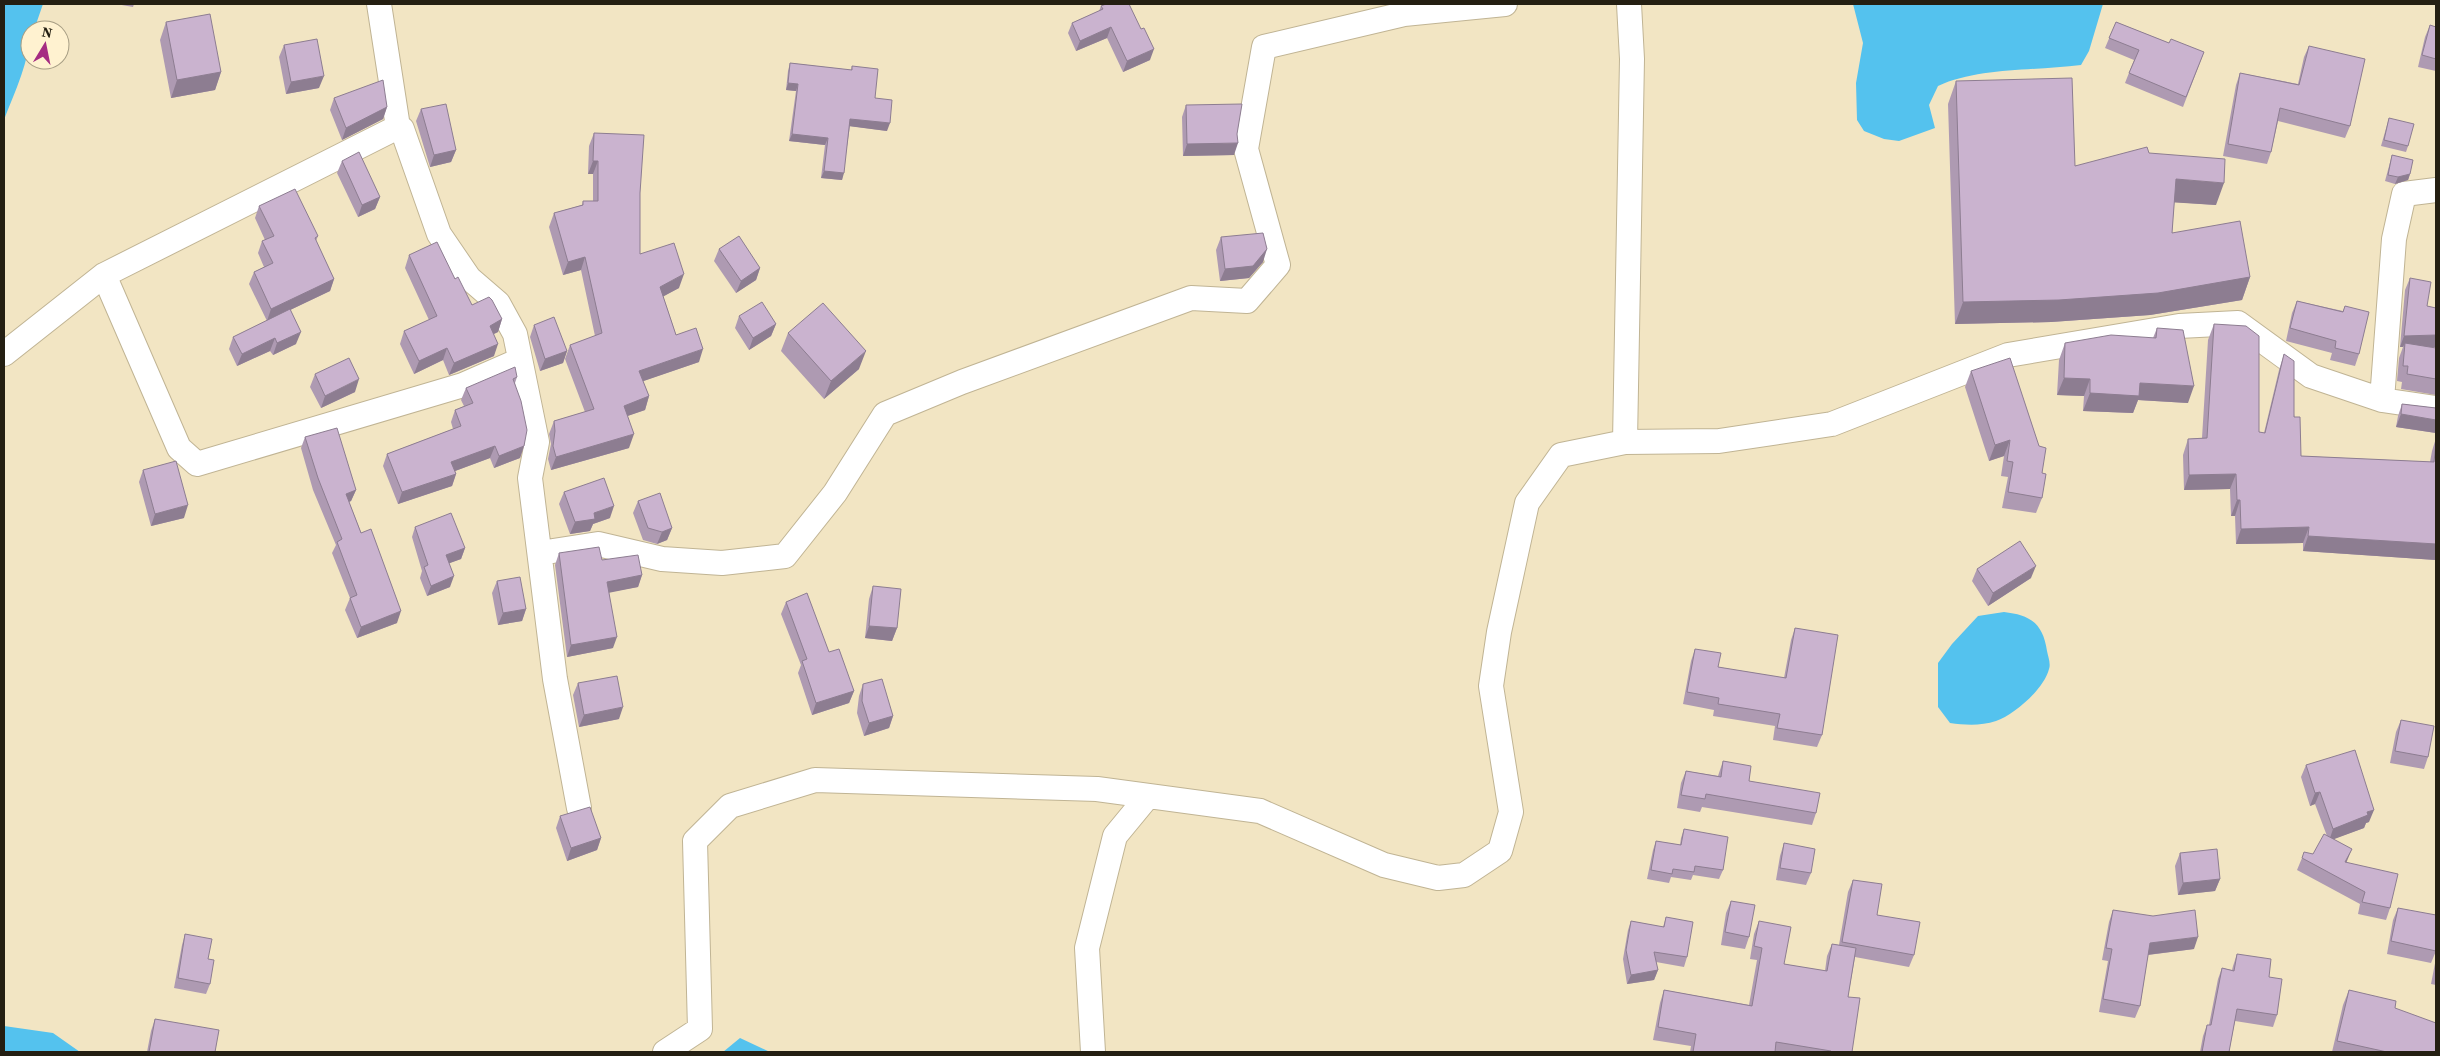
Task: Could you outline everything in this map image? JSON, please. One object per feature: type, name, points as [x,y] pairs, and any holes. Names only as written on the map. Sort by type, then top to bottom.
[{"type":"street","points":[[379,4],[398,127],[402,129],[440,234],[469,278],[498,303],[515,334],[537,442],[530,478],[555,679],[579,808]]},
{"type":"street","points":[[540,553],[598,544],[662,558],[722,563],[785,556],[834,493],[885,414],[962,382],[1190,298],[1248,301],[1278,265],[1246,150],[1264,47],[1404,14],[1505,4]]},
{"type":"street","points":[[1625,442],[1632,59],[1629,4]]},
{"type":"street","points":[[4,354],[104,274],[398,127]]},
{"type":"street","points":[[2382,400],[2394,239],[2404,194],[2436,190]]},
{"type":"street","points":[[104,274],[179,448],[196,464],[454,388],[520,360]]},
{"type":"street","points":[[666,1052],[700,1029],[695,841],[730,806],[815,780],[1097,789],[1260,811],[1384,865],[1438,878],[1464,875],[1500,851],[1511,812],[1491,686],[1499,632],[1528,503],[1561,455],[1625,442],[1719,441],[1832,424],[2008,355],[2189,326],[2238,323],[2311,376],[2382,400],[2436,408]]},
{"type":"street","points":[[1093,1052],[1087,948],[1115,836],[1148,796]]},
{"type":"water","points":[[4,4],[43,4],[37,20],[20,20],[20,70],[23,70],[4,120]]},
{"type":"water","points":[[1853,4],[2103,4],[2089,51],[2081,65],[1989,73],[1954,80],[1938,86],[1929,105],[1935,128],[1899,141],[1884,139],[1864,131],[1857,120],[1856,83],[1863,43]]},
{"type":"water","points":[[2004,612],[2028,618],[2038,627],[2045,641],[2050,662],[2046,677],[2035,693],[2003,718],[1990,723],[1967,725],[1950,723],[1938,707],[1938,663],[1952,644],[1978,616]]},
{"type":"water","points":[[4,1026],[53,1033],[80,1052],[4,1052]]},
{"type":"water","points":[[740,1038],[770,1052],[723,1052]]},
{"type":"building","points":[[1106,4],[1129,4],[1141,29],[1144,28],[1154,49],[1127,61],[1111,27],[1080,41],[1072,23],[1103,9],[1101,6]]},
{"type":"building","points":[[210,14],[221,72],[177,80],[166,22]]},
{"type":"building","points":[[2116,22],[2169,43],[2171,39],[2204,52],[2186,97],[2129,73],[2139,50],[2109,38]]},
{"type":"building","points":[[2430,25],[2436,27],[2436,59],[2422,55]]},
{"type":"building","points":[[317,39],[324,76],[291,82],[284,45]]},
{"type":"building","points":[[2309,46],[2365,59],[2350,126],[2280,108],[2271,152],[2228,144],[2240,73],[2299,85]]},
{"type":"building","points":[[790,63],[852,70],[852,66],[878,69],[875,98],[892,100],[890,123],[850,119],[844,173],[824,171],[828,138],[792,134],[798,84],[788,83]]},
{"type":"building","points":[[2072,78],[2075,166],[2147,147],[2149,153],[2225,159],[2224,183],[2176,179],[2172,233],[2240,221],[2250,277],[2158,293],[2059,300],[1963,302],[1956,81]]},
{"type":"building","points":[[383,80],[387,107],[346,128],[334,98]]},
{"type":"building","points":[[446,104],[456,150],[434,155],[421,109]]},
{"type":"building","points":[[1242,104],[1237,134],[1238,143],[1187,144],[1186,105]]},
{"type":"building","points":[[2389,118],[2414,124],[2408,146],[2384,140]]},
{"type":"building","points":[[594,133],[644,135],[640,193],[640,254],[674,243],[684,274],[660,287],[676,335],[696,328],[703,349],[639,371],[649,396],[624,406],[634,434],[556,457],[553,446],[554,421],[594,409],[570,345],[602,333],[585,257],[568,262],[554,213],[583,205],[583,201],[598,201],[598,161],[593,161]]},
{"type":"building","points":[[359,152],[380,197],[362,205],[342,161]]},
{"type":"building","points":[[2392,155],[2413,160],[2410,174],[2398,177],[2388,175]]},
{"type":"building","points":[[295,189],[318,236],[315,238],[334,279],[271,309],[254,272],[273,263],[262,241],[274,236],[259,206]]},
{"type":"building","points":[[1263,233],[1267,249],[1253,266],[1225,269],[1221,237]]},
{"type":"building","points":[[739,236],[760,268],[741,281],[719,249]]},
{"type":"building","points":[[437,242],[455,279],[458,277],[472,305],[489,297],[502,319],[490,326],[498,344],[454,363],[447,348],[419,361],[404,331],[437,316],[409,255]]},
{"type":"building","points":[[2410,278],[2431,282],[2427,306],[2436,308],[2436,335],[2404,336]]},
{"type":"building","points":[[2297,301],[2343,312],[2345,306],[2369,312],[2359,354],[2335,348],[2336,341],[2290,328]]},
{"type":"building","points":[[762,302],[776,324],[753,338],[739,316]]},
{"type":"building","points":[[823,303],[866,351],[831,381],[788,333]]},
{"type":"building","points":[[290,309],[301,332],[277,343],[275,338],[242,354],[233,337]]},
{"type":"building","points":[[554,317],[567,351],[545,359],[534,325]]},
{"type":"building","points":[[2214,324],[2246,326],[2259,336],[2259,432],[2265,433],[2284,354],[2294,361],[2294,417],[2300,417],[2301,456],[2434,462],[2436,443],[2436,544],[2308,536],[2309,527],[2241,529],[2240,500],[2237,500],[2236,474],[2189,475],[2188,439],[2207,438]]},
{"type":"building","points":[[2157,328],[2183,330],[2194,386],[2140,383],[2139,396],[2090,393],[2090,379],[2064,378],[2065,343],[2111,335],[2156,338]]},
{"type":"building","points":[[2405,343],[2436,348],[2436,379],[2407,374],[2408,366],[2403,366]]},
{"type":"building","points":[[349,358],[359,379],[325,396],[315,374]]},
{"type":"building","points":[[2010,358],[2039,446],[2046,448],[2042,473],[2046,474],[2042,498],[2008,492],[2013,462],[2007,461],[2010,440],[1995,445],[1971,371]]},
{"type":"building","points":[[515,367],[517,377],[513,379],[521,401],[527,430],[524,446],[499,456],[495,446],[451,462],[456,474],[402,492],[387,454],[461,426],[455,410],[473,403],[466,388]]},
{"type":"building","points":[[2402,404],[2436,408],[2436,420],[2401,414]]},
{"type":"building","points":[[337,428],[356,490],[346,494],[361,533],[371,529],[401,611],[361,627],[350,598],[357,595],[337,542],[342,539],[318,478],[305,437]]},
{"type":"building","points":[[176,461],[188,505],[155,514],[143,470]]},
{"type":"building","points":[[604,478],[614,506],[594,513],[595,519],[575,522],[564,492]]},
{"type":"building","points":[[660,493],[672,528],[662,532],[648,528],[638,501]]},
{"type":"building","points":[[451,513],[465,548],[446,555],[454,576],[431,586],[424,567],[428,565],[415,527]]},
{"type":"building","points":[[2020,541],[2036,566],[1993,593],[1977,569]]},
{"type":"building","points":[[599,547],[602,560],[638,555],[642,575],[607,582],[617,637],[571,645],[559,553]]},
{"type":"building","points":[[520,577],[526,609],[503,613],[497,581]]},
{"type":"building","points":[[873,586],[901,589],[897,628],[869,626]]},
{"type":"building","points":[[807,593],[829,652],[839,649],[854,691],[816,703],[802,661],[807,659],[786,602]]},
{"type":"building","points":[[1795,628],[1838,635],[1822,735],[1777,728],[1780,714],[1718,704],[1719,698],[1687,692],[1695,649],[1721,653],[1718,667],[1786,678]]},
{"type":"building","points":[[617,676],[623,707],[584,715],[578,683]]},
{"type":"building","points":[[882,679],[893,716],[869,723],[862,701],[863,684]]},
{"type":"building","points":[[2401,720],[2434,726],[2428,757],[2395,751]]},
{"type":"building","points":[[2355,750],[2374,810],[2367,812],[2368,815],[2333,829],[2320,792],[2315,793],[2306,765]]},
{"type":"building","points":[[1723,761],[1751,766],[1749,781],[1820,793],[1816,813],[1706,794],[1705,799],[1681,795],[1686,771],[1721,777]]},
{"type":"building","points":[[590,807],[601,838],[571,848],[560,816]]},
{"type":"building","points":[[1684,829],[1728,837],[1723,870],[1695,866],[1694,872],[1673,869],[1672,874],[1651,870],[1656,841],[1681,845]]},
{"type":"building","points":[[2324,834],[2352,849],[2345,862],[2398,874],[2390,908],[2362,902],[2365,892],[2302,858],[2304,852],[2313,854]]},
{"type":"building","points":[[1784,843],[1815,849],[1811,873],[1780,868]]},
{"type":"building","points":[[2217,849],[2220,879],[2183,883],[2180,853]]},
{"type":"building","points":[[1853,880],[1882,884],[1877,915],[1920,922],[1914,955],[1842,942]]},
{"type":"building","points":[[1731,901],[1755,905],[1749,937],[1725,932]]},
{"type":"building","points":[[2398,908],[2436,915],[2436,951],[2391,941]]},
{"type":"building","points":[[2113,910],[2153,916],[2195,910],[2198,937],[2150,943],[2140,1006],[2103,999],[2112,949],[2106,948]]},
{"type":"building","points":[[1666,917],[1693,922],[1687,957],[1654,952],[1658,970],[1631,975],[1626,950],[1631,921],[1664,927]]},
{"type":"building","points":[[1759,921],[1791,927],[1784,964],[1827,971],[1832,944],[1856,948],[1848,997],[1860,998],[1852,1052],[1830,1052],[1776,1042],[1775,1052],[1693,1052],[1696,1034],[1658,1027],[1664,990],[1752,1006],[1762,948],[1754,946]]},
{"type":"building","points":[[185,934],[212,939],[208,959],[214,960],[210,984],[178,978]]},
{"type":"building","points":[[2237,954],[2271,959],[2269,977],[2282,979],[2277,1015],[2237,1009],[2229,1052],[2202,1052],[2207,1025],[2211,1025],[2222,968],[2234,971]]},
{"type":"building","points":[[2349,990],[2396,1001],[2395,1008],[2436,1023],[2436,1052],[2387,1052],[2337,1041]]},
{"type":"building","points":[[155,1019],[219,1030],[215,1052],[149,1052]]}]
